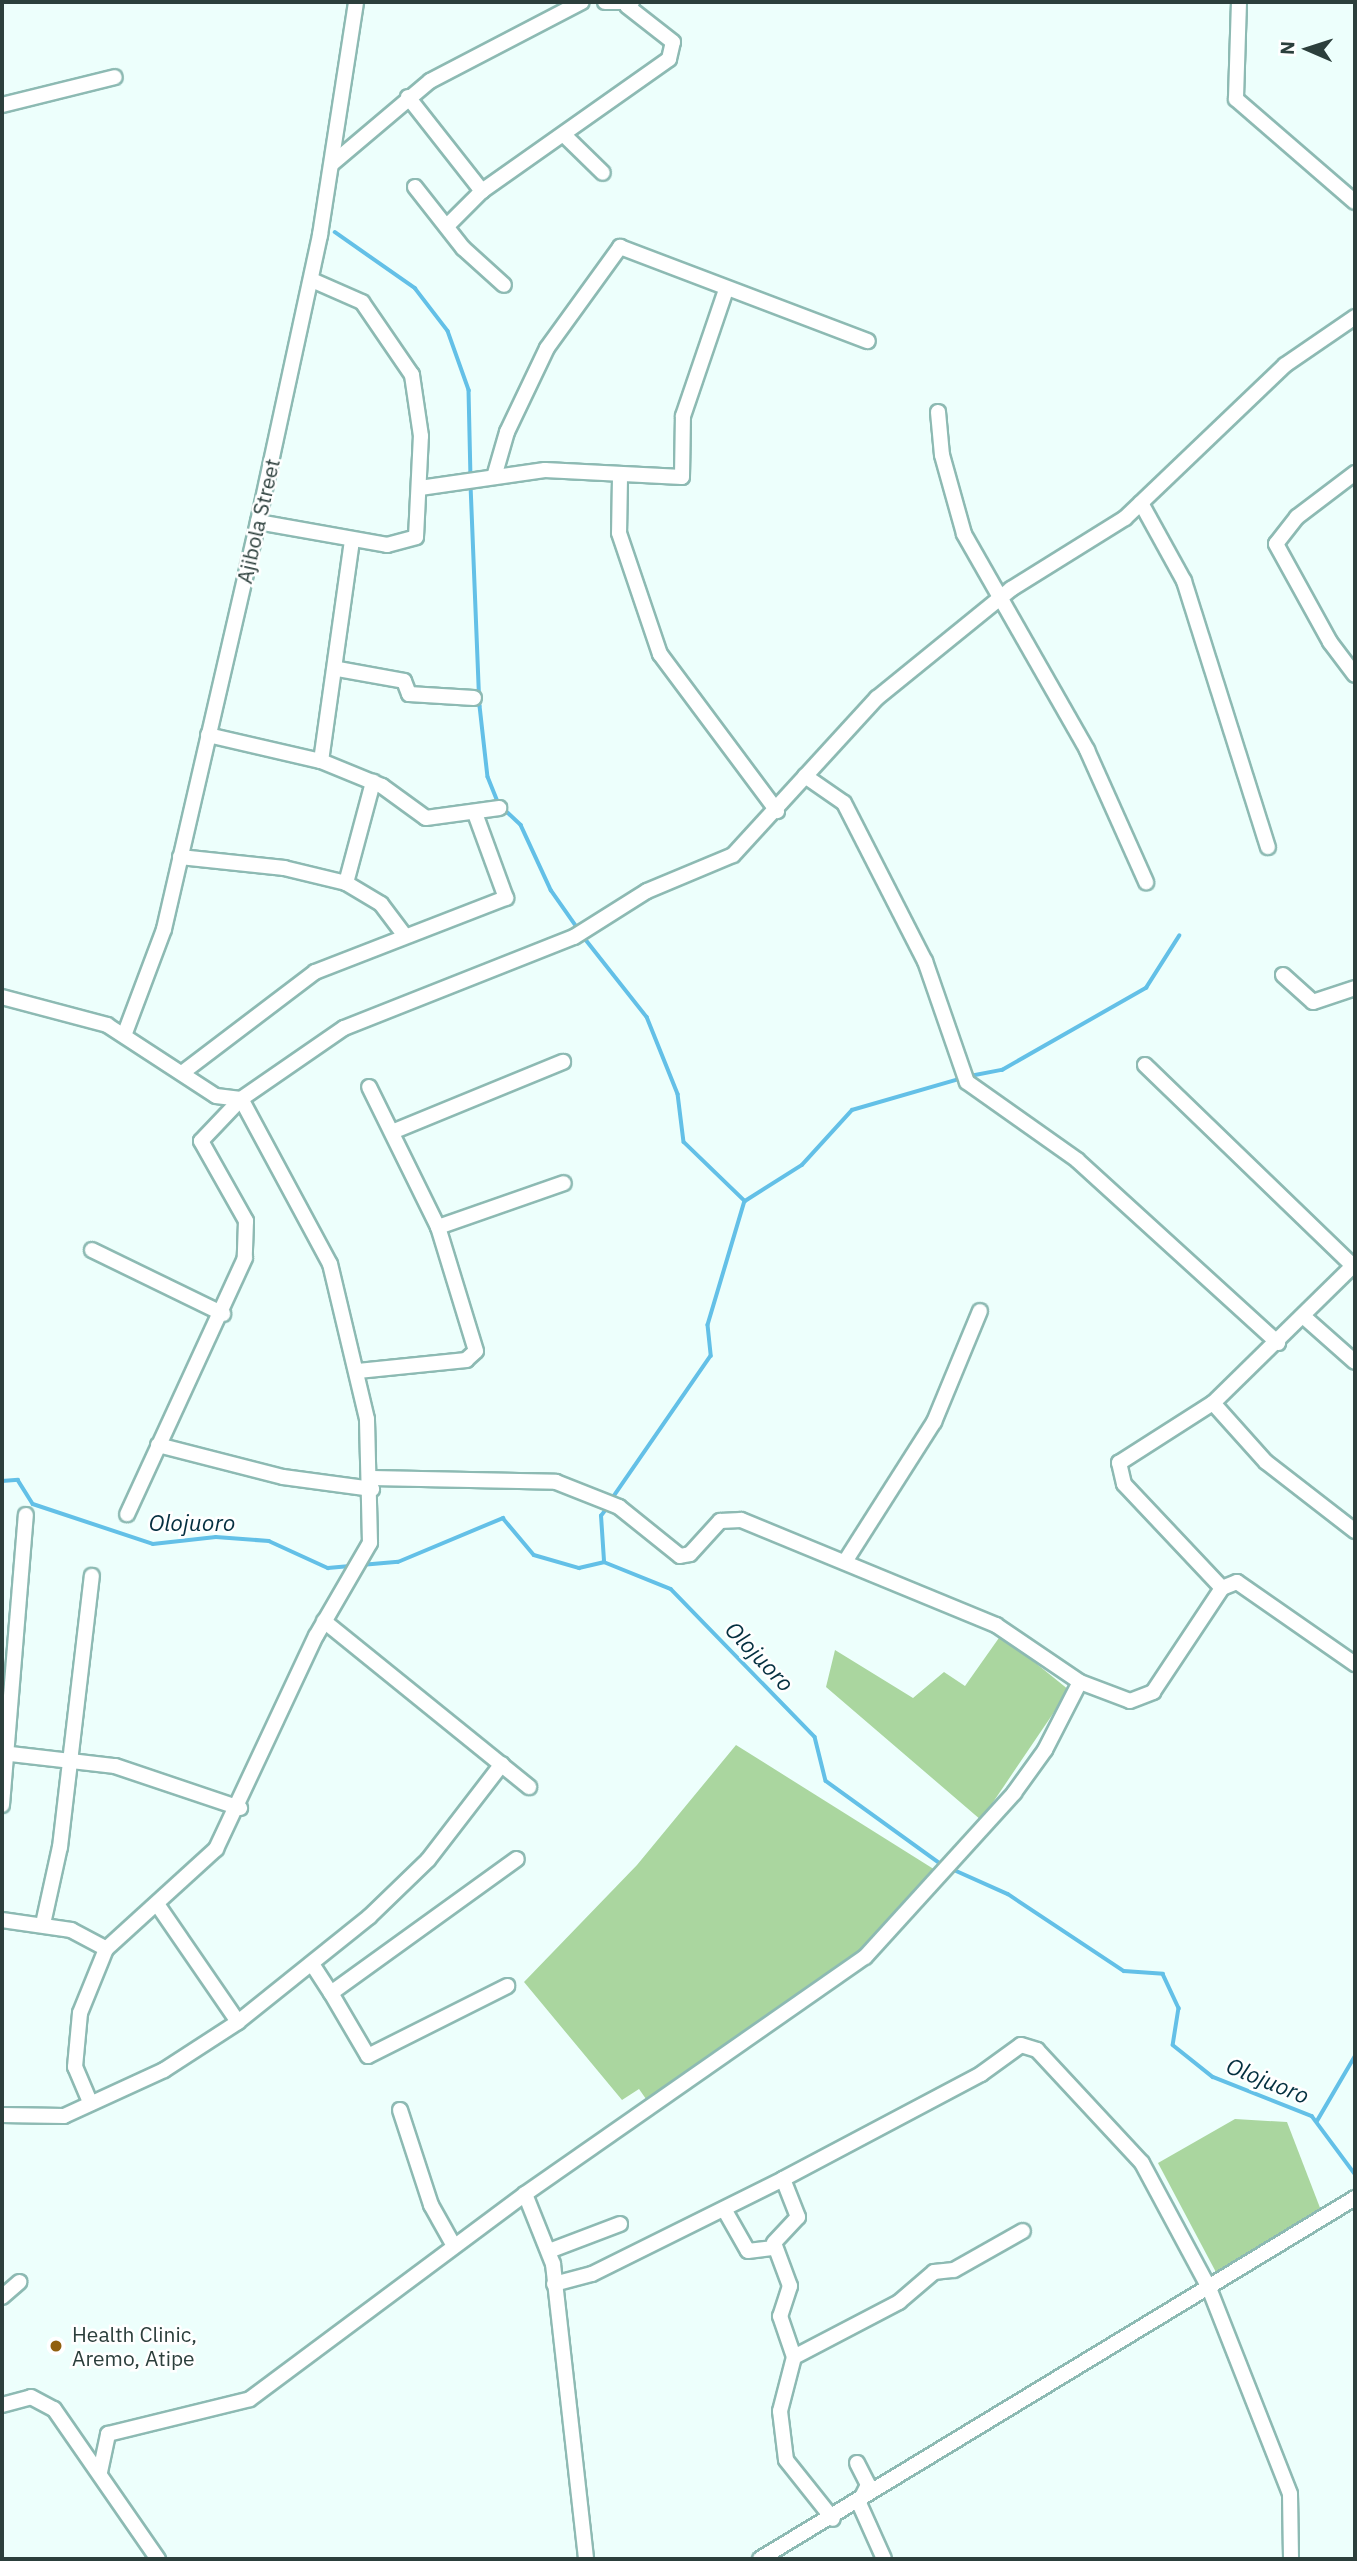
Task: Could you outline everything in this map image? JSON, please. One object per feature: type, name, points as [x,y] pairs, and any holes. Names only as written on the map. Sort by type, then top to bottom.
[{"type":"street","name":"Ajibola Street","points":[[125,1033],[164,929],[258,522],[312,279],[333,163],[356,2]]},
{"type":"street","points":[[333,163],[408,97],[582,2]]},
{"type":"street","points":[[447,226],[482,191],[669,59],[673,42],[662,28],[630,4],[605,2]]},
{"type":"street","points":[[1239,2],[1236,99],[1355,202]]},
{"type":"street","points":[[2,105],[115,77]]},
{"type":"street","points":[[408,97],[482,191]]},
{"type":"street","points":[[564,135],[603,173]]},
{"type":"street","points":[[415,187],[447,226],[504,285]]},
{"type":"street","points":[[494,477],[547,348],[620,247],[726,290],[843,327],[868,341]]},
{"type":"street","points":[[258,522],[387,545],[416,537],[421,436],[412,374],[374,314],[312,279]]},
{"type":"street","points":[[419,488],[545,470],[620,478],[682,477],[683,415],[726,290]]},
{"type":"street","points":[[127,1514],[223,1314],[249,1237],[201,1141],[242,1099],[344,1028],[574,937],[647,891],[733,855],[777,811],[863,710],[1000,597],[1141,503],[1285,365],[1355,317]]},
{"type":"street","points":[[939,412],[942,455],[964,534],[1087,750],[1146,882]]},
{"type":"street","points":[[1355,473],[1297,517],[1276,544],[1323,631],[1355,675]]},
{"type":"street","points":[[620,478],[619,533],[660,654],[777,811]]},
{"type":"street","points":[[1141,503],[1184,581],[1268,846]]},
{"type":"street","points":[[321,761],[338,669],[352,540]]},
{"type":"street","points":[[338,669],[404,681],[409,694],[474,698]]},
{"type":"street","points":[[208,735],[321,761],[373,782],[416,815],[476,816],[499,808]]},
{"type":"street","points":[[805,776],[844,803],[925,961],[965,1077],[1076,1160],[1278,1343]]},
{"type":"street","points":[[346,883],[373,782]]},
{"type":"street","points":[[182,1073],[303,979],[403,933],[506,898],[476,816]]},
{"type":"street","points":[[180,857],[284,868],[346,883],[381,904],[403,933]]},
{"type":"street","points":[[1283,975],[1313,1002],[1355,988]]},
{"type":"street","points":[[2,997],[125,1033],[216,1096],[242,1099]]},
{"type":"street","points":[[392,1132],[563,1062]]},
{"type":"street","points":[[1145,1065],[1354,1265],[1278,1343],[1213,1403],[1119,1463],[1116,1471],[1222,1588]]},
{"type":"street","points":[[358,1371],[473,1358],[475,1340],[438,1227],[369,1087]]},
{"type":"street","points":[[90,2102],[75,2067],[80,2013],[106,1949],[216,1849],[240,1808],[324,1621],[367,1555],[372,1484],[358,1371],[318,1232],[242,1099]]},
{"type":"street","points":[[438,1227],[564,1183]]},
{"type":"street","points":[[92,1250],[223,1314]]},
{"type":"street","points":[[846,1560],[934,1422],[981,1311]]},
{"type":"street","points":[[1303,1316],[1355,1362]]},
{"type":"street","points":[[1213,1403],[1266,1462],[1355,1531]]},
{"type":"street","points":[[158,1445],[283,1477],[372,1484],[536,1480],[613,1504],[680,1556],[727,1518],[846,1560],[996,1625],[1080,1682],[1130,1701],[1153,1692],[1222,1588],[1248,1584],[1355,1664]]},
{"type":"street","points":[[2,1805],[26,1515]]},
{"type":"street","points":[[43,1924],[72,1759],[92,1576]]},
{"type":"street","points":[[324,1621],[529,1787]]},
{"type":"street","points":[[100,2472],[108,2434],[250,2399],[525,2194],[832,1984],[947,1873],[963,1854],[1045,1750],[1080,1682]]},
{"type":"street","points":[[5,1753],[72,1759],[137,1772],[240,1808]]},
{"type":"street","points":[[2,2115],[51,2119],[164,2070],[238,2022],[314,1967],[428,1860],[502,1764]]},
{"type":"street","points":[[331,1993],[517,1859]]},
{"type":"street","points":[[157,1904],[238,2022]]},
{"type":"street","points":[[2,1920],[43,1924],[106,1949]]},
{"type":"street","points":[[314,1967],[368,2056],[507,1986]]},
{"type":"street","points":[[554,2284],[592,2274],[783,2179],[981,2074],[1021,2045],[1037,2050],[1142,2163],[1209,2288],[1290,2494],[1291,2559]]},
{"type":"street","points":[[400,2110],[431,2205],[454,2246]]},
{"type":"street","points":[[783,2179],[798,2217],[774,2238],[774,2248],[790,2286],[780,2316],[794,2357],[780,2411],[786,2460],[833,2519]]},
{"type":"street","points":[[525,2194],[549,2251],[586,2559]]},
{"type":"street","points":[[760,2559],[833,2519],[1354,2199]]},
{"type":"street","points":[[724,2209],[748,2251],[774,2248]]},
{"type":"street","points":[[549,2251],[620,2224]]},
{"type":"street","points":[[794,2357],[899,2302],[934,2272],[954,2270],[1023,2231]]},
{"type":"street","points":[[2,2297],[19,2282]]},
{"type":"street","points":[[2,2405],[18,2398],[43,2400],[100,2472],[158,2559]]},
{"type":"street","points":[[857,2463],[868,2486],[859,2503]]},
{"type":"street","points":[[859,2503],[884,2559]]},
{"type":"green space","points":[[1001,1635],[1069,1690],[981,1820],[826,1687],[835,1650],[913,1698],[944,1672],[965,1686]]},
{"type":"green space","points":[[736,1745],[940,1873],[857,1952],[646,2099],[639,2089],[622,2100],[524,1982],[637,1865]]},
{"type":"green space","points":[[1235,2119],[1287,2122],[1322,2213],[1218,2276],[1158,2163]]},
{"type":"waterway","points":[[335,232],[415,288],[448,331],[469,390],[471,478]]},
{"type":"waterway","points":[[471,485],[480,706],[488,777],[499,804]]},
{"type":"waterway","points":[[504,809],[521,825],[551,890],[579,930]]},
{"type":"waterway","points":[[583,936],[647,1017],[678,1094],[684,1142],[745,1201],[708,1325],[711,1356],[613,1498]]},
{"type":"waterway","points":[[970,1076],[1002,1070],[1146,988],[1179,936]]},
{"type":"waterway","points":[[745,1201],[802,1165],[852,1110],[963,1078]]},
{"type":"waterway","name":"Olojuoro","points":[[2,1481],[18,1480],[33,1504],[153,1544],[216,1537],[269,1541],[328,1568],[350,1566]]},
{"type":"waterway","points":[[604,1561],[601,1516],[607,1508]]},
{"type":"waterway","name":"Olojuoro","points":[[361,1565],[398,1562],[503,1518],[534,1555],[579,1568],[604,1562],[671,1589],[815,1737],[826,1781],[944,1866]]},
{"type":"waterway","name":"Olojuoro","points":[[952,1869],[1008,1894],[1124,1971],[1163,1974],[1179,2008],[1173,2045],[1213,2077],[1312,2116],[1355,2174]]},
{"type":"waterway","points":[[1317,2121],[1355,2056]]},
{"type":"place","name":"Health Clinic, Aremo, Atipe","points":[[56,2346]]}]
